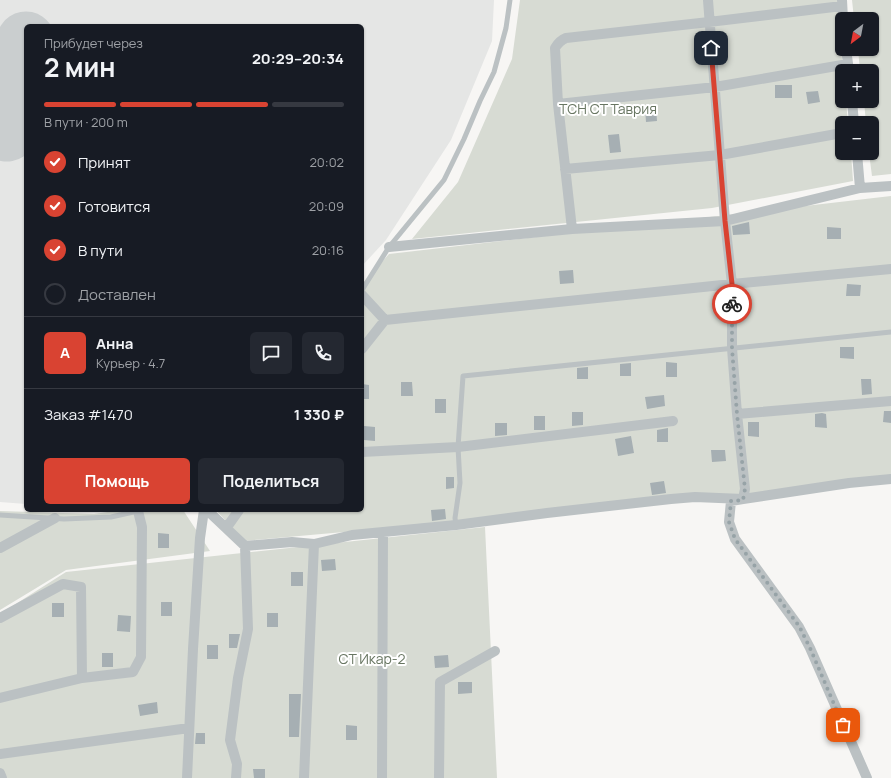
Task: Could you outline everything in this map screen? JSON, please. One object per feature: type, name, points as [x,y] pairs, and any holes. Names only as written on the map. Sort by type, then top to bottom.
[{"type":"street","points":[[708,0],[725,221],[732,284],[732,348],[745,489],[743,500]]},
{"type":"street","points":[[572,229],[558,104],[555,48],[558,43],[566,38],[709,22],[842,3]]},
{"type":"street","points":[[558,104],[715,87],[835,69]]},
{"type":"street","points":[[565,169],[720,155],[835,134]]},
{"type":"street","points":[[858,160],[860,188]]},
{"type":"street","points":[[389,248],[572,229],[725,221],[860,188],[891,186]]},
{"type":"street","points":[[364,346],[385,320],[891,269]]},
{"type":"street","points":[[364,297],[385,320]]},
{"type":"street","points":[[737,414],[891,401]]},
{"type":"street","points":[[364,452],[458,447],[674,421]]},
{"type":"street","points":[[867,778],[799,626],[735,539],[729,522],[731,501],[891,478]]},
{"type":"street","points":[[245,546],[292,542],[314,544],[352,535],[456,525],[671,499],[695,497],[743,500]]},
{"type":"street","points":[[0,698],[82,678],[133,672],[141,656],[142,527],[138,512]]},
{"type":"street","points":[[187,778],[200,538],[206,512]]},
{"type":"street","points":[[208,512],[227,527],[245,546],[248,629],[238,678],[230,740],[237,764],[236,778]]},
{"type":"street","points":[[227,527],[237,512]]},
{"type":"street","points":[[0,548],[56,518]]},
{"type":"street","points":[[382,778],[383,532]]},
{"type":"street","points":[[304,778],[314,544]]},
{"type":"street","points":[[0,618],[63,584],[80,587],[82,678]]},
{"type":"street","points":[[438,778],[440,682],[495,651]]},
{"type":"street","points":[[0,754],[189,728]]},
{"type":"street","points":[[0,774],[2,778]]},
{"type":"lane","points":[[364,287],[389,248],[444,180],[464,140],[494,72],[506,28],[510,0]]},
{"type":"lane","points":[[456,525],[455,518],[460,483],[458,447],[463,376],[891,332]]},
{"type":"lane","points":[[0,516],[64,519],[111,517],[130,512]]},
{"type":"shaded area","points":[[0,0],[494,0],[492,41],[451,140],[386,240],[364,264],[364,24],[24,24],[24,504],[0,502]]},
{"type":"green space","name":"ТСН СТ Таврия","points":[[520,0],[837,0],[838,12],[835,12],[835,56],[842,56],[842,64],[835,64],[835,108],[847,108],[847,116],[835,116],[835,160],[852,160],[853,181],[712,208],[412,239],[458,182],[512,59]]},
{"type":"green space","points":[[852,0],[891,0],[891,174],[872,176],[870,160],[879,160],[879,116],[865,116],[865,108],[879,108],[879,64],[859,64],[859,56],[879,56],[879,12],[853,12]]},
{"type":"green space","points":[[891,196],[891,483],[244,541],[218,512],[364,512],[364,282],[389,254]]},
{"type":"green space","points":[[0,511],[94,514],[108,512],[184,512],[210,551],[66,570],[0,610]]},
{"type":"green space","name":"СТ Икар-2","points":[[485,527],[497,778],[4,778],[0,771],[0,614],[66,572]]},
{"type":"building","points":[[775,85],[792,85],[792,98],[775,98]]},
{"type":"building","points":[[818,91],[820,102],[808,104],[806,92]]},
{"type":"building","points":[[656,107],[657,121],[646,122],[645,108]]},
{"type":"building","points":[[619,134],[621,152],[610,153],[608,135]]},
{"type":"building","points":[[749,222],[750,234],[733,235],[732,226]]},
{"type":"building","points":[[827,227],[841,228],[841,239],[827,239]]},
{"type":"building","points":[[573,270],[574,283],[560,284],[559,271]]},
{"type":"building","points":[[847,284],[861,285],[860,296],[846,296]]},
{"type":"building","points":[[840,347],[854,347],[854,359],[840,358]]},
{"type":"building","points":[[666,362],[677,363],[677,377],[666,377]]},
{"type":"building","points":[[631,363],[631,376],[620,376],[620,364]]},
{"type":"building","points":[[588,367],[588,379],[577,379],[577,368]]},
{"type":"building","points":[[861,379],[871,379],[872,394],[862,395]]},
{"type":"building","points":[[401,382],[412,382],[413,396],[401,396]]},
{"type":"building","points":[[364,384],[369,385],[369,399],[364,399]]},
{"type":"building","points":[[664,395],[665,406],[647,409],[645,397]]},
{"type":"building","points":[[435,399],[446,399],[446,413],[435,413]]},
{"type":"building","points":[[884,411],[891,411],[891,423],[883,422]]},
{"type":"building","points":[[572,412],[583,412],[583,425],[572,426]]},
{"type":"building","points":[[815,414],[826,414],[827,428],[815,427]]},
{"type":"building","points":[[534,416],[545,416],[545,430],[534,430]]},
{"type":"building","points":[[748,422],[759,422],[759,437],[748,436]]},
{"type":"building","points":[[495,423],[507,423],[507,435],[495,436]]},
{"type":"building","points":[[364,426],[375,427],[375,441],[364,440]]},
{"type":"building","points":[[668,428],[668,442],[657,442],[657,430]]},
{"type":"building","points":[[631,436],[634,453],[618,456],[615,439]]},
{"type":"building","points":[[711,450],[725,450],[726,461],[712,462]]},
{"type":"building","points":[[446,477],[454,477],[454,488],[446,489]]},
{"type":"building","points":[[664,481],[666,493],[652,495],[650,483]]},
{"type":"building","points":[[445,509],[446,519],[432,521],[431,510]]},
{"type":"building","points":[[158,533],[169,534],[169,548],[158,548]]},
{"type":"building","points":[[335,559],[336,570],[322,571],[321,560]]},
{"type":"building","points":[[291,572],[303,572],[303,586],[291,586]]},
{"type":"building","points":[[161,602],[172,602],[172,616],[161,616]]},
{"type":"building","points":[[52,603],[64,603],[64,617],[52,617]]},
{"type":"building","points":[[267,613],[278,613],[278,627],[267,627]]},
{"type":"building","points":[[118,615],[131,616],[130,632],[117,631]]},
{"type":"building","points":[[229,634],[240,634],[237,648],[229,648]]},
{"type":"building","points":[[207,645],[218,645],[218,659],[207,659]]},
{"type":"building","points":[[102,653],[113,653],[113,667],[102,667]]},
{"type":"building","points":[[448,655],[449,667],[435,668],[434,656]]},
{"type":"building","points":[[458,682],[472,682],[472,693],[458,694]]},
{"type":"building","points":[[289,694],[301,694],[299,737],[289,737]]},
{"type":"building","points":[[157,702],[158,713],[140,716],[138,705]]},
{"type":"building","points":[[346,725],[357,726],[357,740],[346,740]]},
{"type":"building","points":[[196,733],[205,733],[205,744],[195,744]]},
{"type":"building","points":[[253,769],[265,769],[265,778],[254,778]]},
{"type":"runway","points":[[7,132],[24,51]]},
{"type":"way so far","points":[[732,304],[732,348],[745,489],[743,500],[731,501],[729,522],[735,539],[799,626],[843,725]]},
{"type":"route","points":[[711,48],[725,221],[732,284],[732,304]]}]
